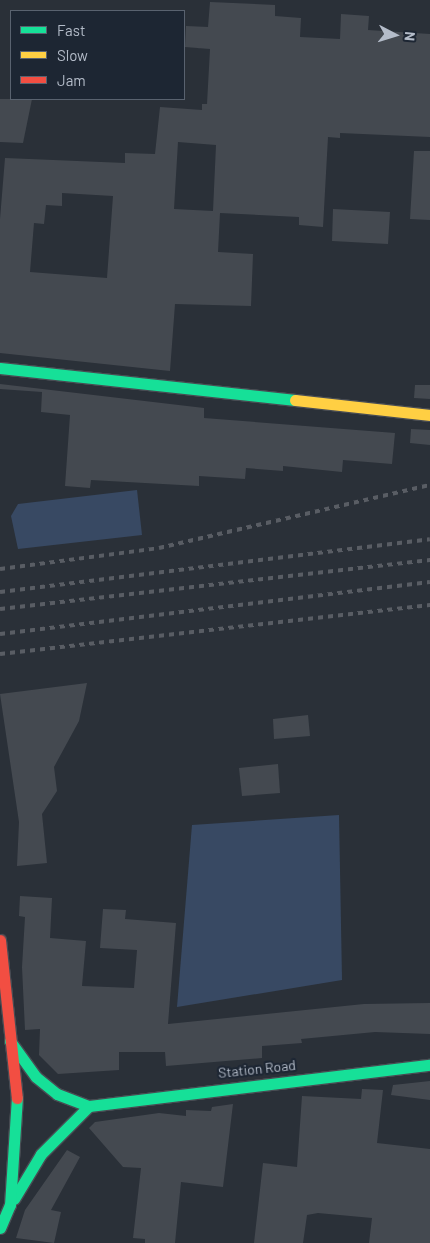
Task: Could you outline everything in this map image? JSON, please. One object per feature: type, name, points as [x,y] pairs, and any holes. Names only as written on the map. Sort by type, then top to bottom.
[{"type":"street","points":[[0,368],[430,415]]},
{"type":"street","points":[[0,940],[18,1109],[10,1205]]},
{"type":"street","name":"Station Road","points":[[10,1041],[36,1077],[57,1094],[89,1106],[430,1065]]},
{"type":"street","points":[[0,1228],[10,1205],[41,1154],[89,1106]]},
{"type":"water","points":[[137,490],[142,535],[18,549],[11,516],[18,504]]},
{"type":"water","points":[[339,815],[342,980],[177,1007],[192,825]]},
{"type":"building","points":[[210,2],[275,5],[275,16],[301,18],[300,37],[340,39],[341,14],[369,16],[368,30],[430,34],[430,137],[340,133],[340,138],[328,137],[323,227],[299,225],[299,217],[220,213],[218,252],[253,254],[251,306],[175,304],[170,371],[0,353],[0,219],[5,158],[125,163],[125,153],[155,154],[160,107],[202,110],[202,104],[207,104],[210,49],[185,47],[186,26],[208,27]],"holes":[[[178,142],[216,145],[213,211],[174,209]],[[62,193],[113,196],[107,278],[30,272],[34,223],[44,224],[46,205],[62,206]]]},
{"type":"building","points":[[0,99],[32,100],[23,143],[0,142]]},
{"type":"building","points":[[414,151],[430,151],[430,220],[410,219]]},
{"type":"building","points":[[333,209],[390,212],[388,244],[332,241]]},
{"type":"building","points":[[0,384],[204,408],[204,418],[395,433],[392,464],[343,460],[342,472],[283,466],[283,471],[246,468],[245,479],[199,476],[199,486],[91,480],[90,488],[65,486],[70,415],[41,412],[42,392],[0,389]]},
{"type":"building","points":[[415,385],[430,385],[430,399],[414,398]]},
{"type":"building","points":[[411,429],[430,430],[430,445],[410,443]]},
{"type":"building","points":[[87,683],[79,721],[54,767],[57,791],[42,814],[47,863],[17,866],[19,822],[0,694]]},
{"type":"building","points":[[308,715],[310,736],[274,739],[273,719]]},
{"type":"building","points":[[278,764],[280,793],[242,796],[239,768]]},
{"type":"building","points":[[20,896],[52,898],[50,938],[86,941],[82,986],[134,988],[137,950],[100,948],[103,909],[126,910],[125,919],[176,923],[168,1024],[364,1004],[430,1003],[430,1034],[375,1032],[301,1039],[302,1043],[262,1046],[262,1058],[166,1066],[165,1052],[119,1052],[119,1070],[58,1074],[39,1055],[40,1029],[25,1030],[22,967],[25,917],[19,916]]},
{"type":"building","points":[[430,1081],[430,1100],[391,1095],[393,1085]]},
{"type":"building","points":[[362,1089],[383,1090],[377,1143],[430,1149],[430,1243],[369,1243],[372,1218],[318,1213],[307,1215],[303,1243],[254,1243],[263,1163],[297,1167],[302,1096],[361,1099]]},
{"type":"building","points":[[233,1104],[223,1187],[181,1182],[175,1243],[145,1243],[145,1239],[133,1238],[141,1168],[123,1167],[89,1128],[95,1122],[159,1113],[186,1116],[186,1110],[211,1111],[212,1107]]},
{"type":"building","points":[[67,1150],[80,1157],[51,1210],[61,1212],[54,1243],[16,1238],[25,1210]]},
{"type":"railway","points":[[0,569],[159,548],[430,485]]},
{"type":"railway","points":[[0,592],[430,539]]},
{"type":"railway","points":[[0,609],[430,560]]},
{"type":"railway","points":[[0,634],[430,582]]},
{"type":"railway","points":[[0,654],[430,605]]},
{"type":"traffic: fast","points":[[0,368],[295,400]]},
{"type":"traffic: fast","points":[[10,1041],[36,1077],[57,1094],[89,1106],[430,1065]]},
{"type":"traffic: fast","points":[[0,1228],[10,1205],[17,1098]]},
{"type":"traffic: fast","points":[[14,1199],[41,1154],[89,1106]]},
{"type":"traffic: slow","points":[[295,400],[430,415]]},
{"type":"traffic: jam","points":[[0,940],[17,1098]]}]
